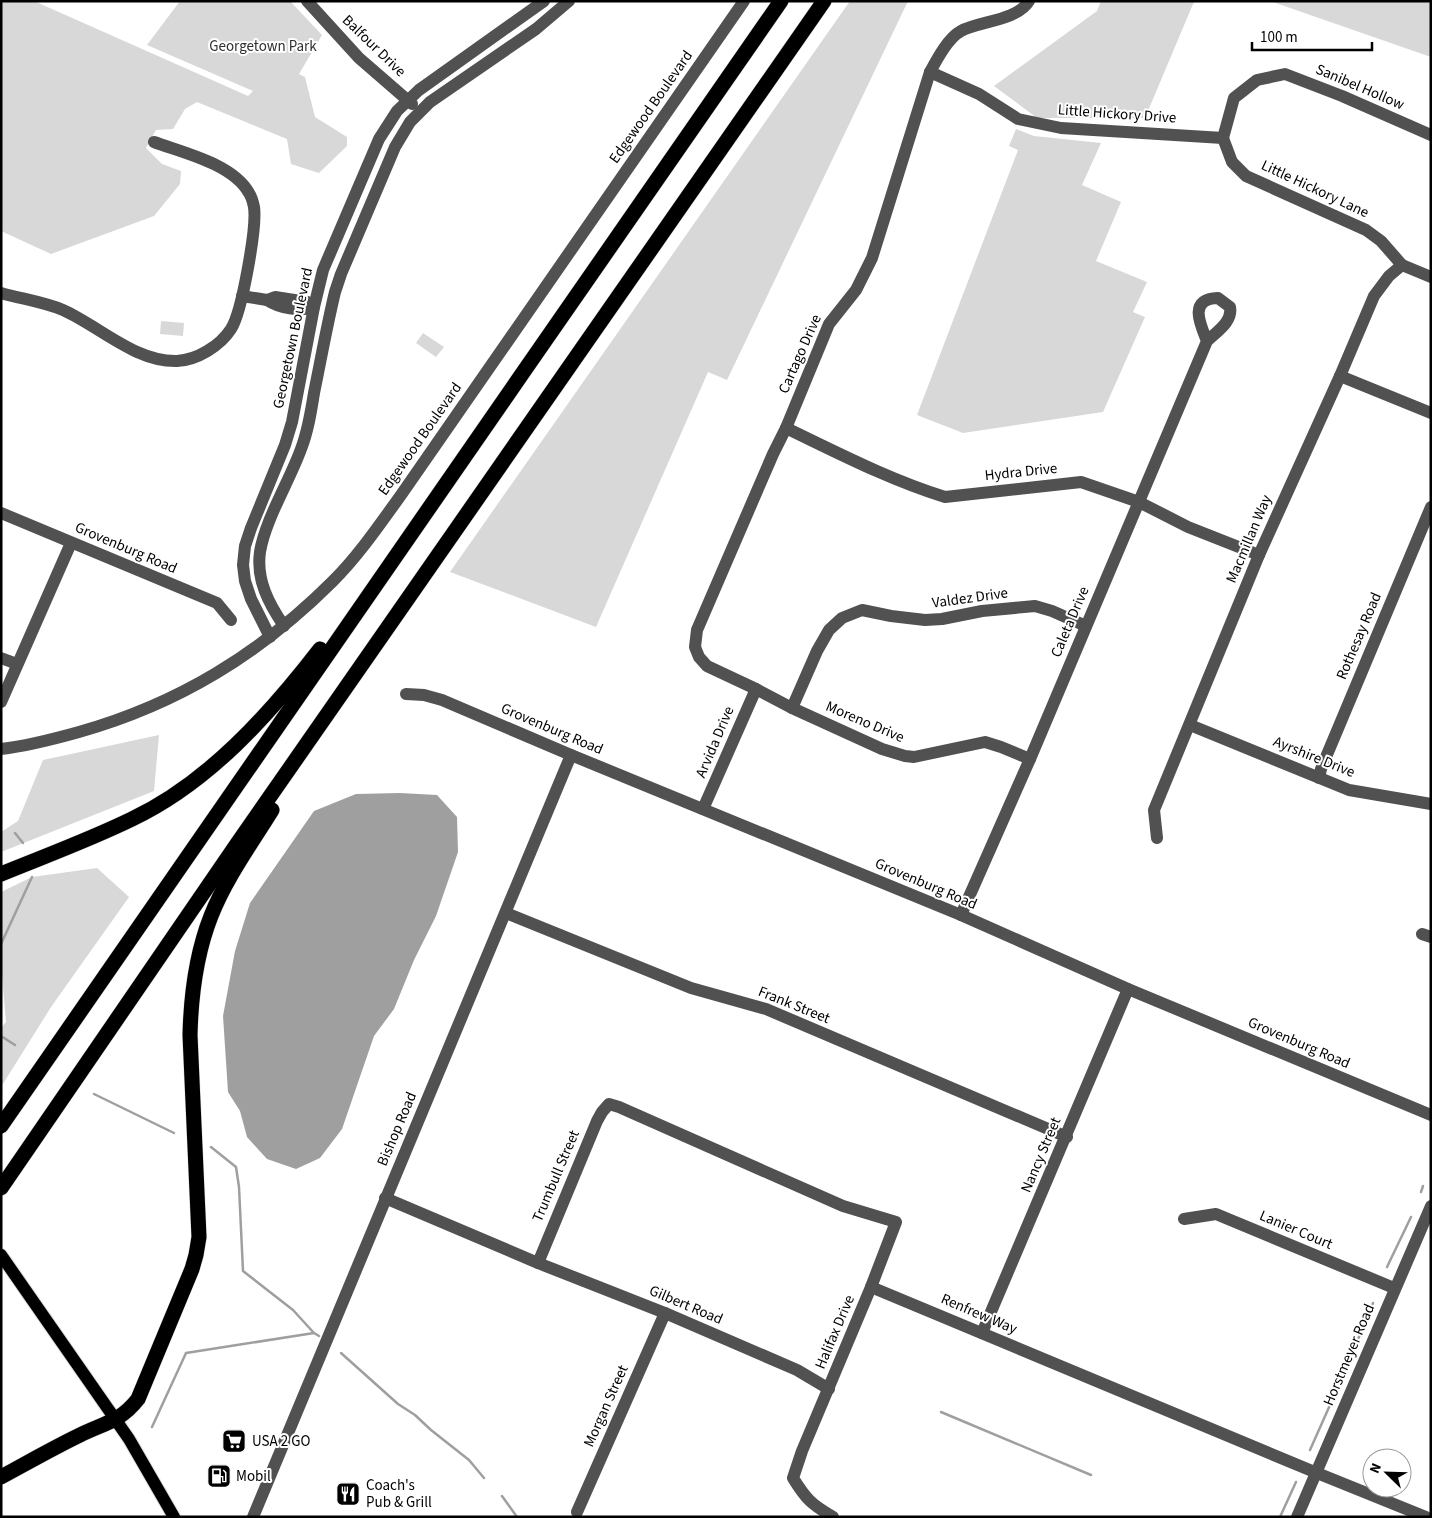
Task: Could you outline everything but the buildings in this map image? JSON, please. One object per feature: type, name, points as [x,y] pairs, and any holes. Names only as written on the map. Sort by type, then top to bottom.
[{"type":"highway","points":[[1,1126],[781,1]]},
{"type":"highway","points":[[1,1188],[318,728],[824,1]]},
{"type":"highway","points":[[1,874],[132,819],[166,800],[211,767],[234,747],[310,661],[476,442]]},
{"type":"highway","points":[[1,1477],[81,1434],[116,1420],[129,1410],[138,1399],[196,1255],[199,1237],[190,1035],[191,1002],[195,971],[202,942],[211,915],[231,875],[318,742],[318,728]]},
{"type":"main road","points":[[1,1255],[116,1420],[174,1517]]},
{"type":"street","name":"Balfour Drive","points":[[307,1],[359,58],[420,111]]},
{"type":"street","name":"Georgetown Boulevard","points":[[270,637],[251,599],[245,581],[243,565],[246,546],[250,528],[287,437],[323,270],[379,140],[397,111],[407,100],[433,79],[544,1]]},
{"type":"street","name":"Georgetown Boulevard","points":[[284,626],[269,604],[263,586],[260,571],[260,552],[268,526],[302,449],[330,312],[341,274],[395,147],[410,122],[430,102],[536,29],[569,1]]},
{"type":"street","name":"Edgewood Boulevard","points":[[1,749],[73,734],[123,718],[159,704],[194,687],[233,664],[270,637],[334,580],[361,551],[744,1]]},
{"type":"street","name":"Cartago Drive","points":[[699,657],[695,647],[697,630],[786,428],[829,324],[856,290],[872,258],[930,72],[943,49],[960,31],[999,19],[1025,7],[1029,1]]},
{"type":"street","name":"Little Hickory Drive","points":[[930,72],[979,94],[1018,119],[1026,121],[1061,128],[1223,138]]},
{"type":"street","name":"Sanibel Hollow","points":[[1223,138],[1234,98],[1257,80],[1286,74],[1431,135]]},
{"type":"street","name":"Little Hickory Lane","points":[[1223,138],[1232,162],[1246,176],[1366,230],[1380,240],[1402,265]]},
{"type":"street","points":[[1,293],[64,311],[134,350],[160,359],[177,361],[193,358],[208,351],[220,342],[231,329],[239,310],[242,296],[254,226],[254,207],[250,194],[233,174],[220,167],[154,142]]},
{"type":"street","points":[[1402,265],[1431,277]]},
{"type":"street","name":"Macmillan Way","points":[[1157,838],[1154,810],[1259,555],[1374,296],[1389,276],[1402,265]]},
{"type":"street","points":[[242,296],[267,300],[275,297],[307,302],[314,307]]},
{"type":"street","name":"Caleta Drive","points":[[961,915],[1030,759],[1207,341]]},
{"type":"street","points":[[1340,376],[1431,413]]},
{"type":"street","name":"Hydra Drive","points":[[786,428],[856,462],[923,490],[945,497],[1081,482],[1139,502],[1188,527],[1259,555]]},
{"type":"street","name":"Rothesay Road","points":[[1319,778],[1324,760],[1431,507]]},
{"type":"street","name":"Grovenburg Road","points":[[1,513],[217,603],[231,620]]},
{"type":"street","points":[[1,702],[71,543]]},
{"type":"street","name":"Valdez Drive","points":[[792,708],[817,651],[829,630],[842,618],[862,610],[925,620],[942,619],[982,611],[1035,606],[1052,611],[1086,626]]},
{"type":"street","name":"Moreno Drive","points":[[699,657],[713,669],[882,749],[905,756],[924,756],[984,742],[1030,759]]},
{"type":"street","points":[[1,658],[17,664]]},
{"type":"street","name":"Arvida Drive","points":[[704,809],[756,688]]},
{"type":"street","name":"Grovenburg Road","points":[[406,694],[424,695],[442,700],[961,915],[1128,989],[1431,1115]]},
{"type":"street","name":"Ayrshire Drive","points":[[1190,725],[1349,790],[1431,804]]},
{"type":"street","name":"Bishop Road","points":[[253,1517],[571,755]]},
{"type":"street","name":"Frank Street","points":[[506,913],[691,988],[766,1009],[1066,1137]]},
{"type":"street","name":"Nancy Street","points":[[982,1333],[1128,989]]},
{"type":"street","name":"Trumbull Street","points":[[538,1263],[597,1121],[609,1104],[843,1206],[896,1222],[871,1287]]},
{"type":"street","name":"Gilbert Road","points":[[386,1198],[538,1263],[665,1313],[797,1370],[829,1389]]},
{"type":"street","name":"Horstmeyer Road","points":[[1297,1517],[1394,1288],[1431,1206]]},
{"type":"street","name":"Lanier Court","points":[[1184,1218],[1216,1214],[1394,1288]]},
{"type":"street","name":"Renfrew Way","points":[[871,1287],[1426,1517]]},
{"type":"street","name":"Halifax Drive","points":[[829,1389],[871,1287]]},
{"type":"street","name":"Morgan Street","points":[[577,1512],[665,1313]]},
{"type":"street","points":[[829,1389],[802,1451],[793,1478],[809,1502],[833,1517]]},
{"type":"green space","name":"Georgetown Park","points":[[1,1],[34,1],[248,96],[253,91],[147,45],[180,1],[290,1],[322,35],[299,74],[305,77],[315,117],[347,137],[347,146],[319,173],[291,164],[287,139],[197,102],[185,109],[173,129],[156,130],[146,148],[162,164],[181,171],[180,184],[154,216],[51,254],[1,231]]},
{"type":"green space","points":[[850,1],[908,1],[727,380],[708,372],[596,627],[450,572]]},
{"type":"green space","points":[[1101,1],[1196,1],[1193,4],[1145,118],[1037,118],[994,86],[1097,11]]},
{"type":"green space","points":[[1270,1],[1431,1],[1431,57],[1428,56]]},
{"type":"green space","points":[[1016,129],[1034,136],[1101,143],[1082,185],[1121,202],[1096,261],[1147,282],[1133,312],[1145,317],[1103,412],[963,433],[917,415],[1018,150],[1009,146]]},
{"type":"green space","points":[[161,321],[184,323],[183,336],[160,334]]},
{"type":"green space","points":[[423,333],[444,347],[436,357],[416,343]]},
{"type":"green space","points":[[159,735],[154,791],[1,852],[1,832],[18,821],[43,760]]},
{"type":"green space","points":[[97,868],[129,897],[51,1007],[1,1087],[1,1028],[6,1022],[1,963],[1,892],[32,877]]},
{"type":"shaded area","points":[[400,793],[437,795],[457,817],[458,852],[436,916],[414,960],[394,1009],[374,1036],[342,1129],[320,1158],[296,1169],[267,1159],[247,1137],[240,1111],[228,1092],[223,1016],[235,951],[250,903],[314,811],[356,794]]},
{"type":"waterway","points":[[15,833],[23,843]]},
{"type":"waterway","points":[[1,944],[32,877]]},
{"type":"waterway","points":[[1,1036],[15,1045]]},
{"type":"waterway","points":[[94,1094],[174,1133]]},
{"type":"waterway","points":[[211,1147],[236,1167],[239,1187],[243,1271],[293,1310],[319,1336]]},
{"type":"waterway","points":[[1421,1192],[1423,1186]]},
{"type":"waterway","points":[[1387,1267],[1411,1217]]},
{"type":"waterway","points":[[1349,1361],[1373,1303]]},
{"type":"waterway","points":[[152,1427],[186,1353],[314,1333]]},
{"type":"waterway","points":[[341,1353],[398,1404],[415,1415],[469,1460],[484,1478]]},
{"type":"waterway","points":[[1310,1450],[1330,1405]]},
{"type":"waterway","points":[[941,1412],[1091,1475]]},
{"type":"waterway","points":[[1280,1517],[1296,1482]]},
{"type":"waterway","points":[[502,1496],[517,1517]]},
{"type":"place","name":"USA 2 GO","points":[[234,1441]]},
{"type":"place","name":"Mobil","points":[[219,1476]]},
{"type":"place","name":"Coach's Pub & Grill","points":[[348,1494]]}]
